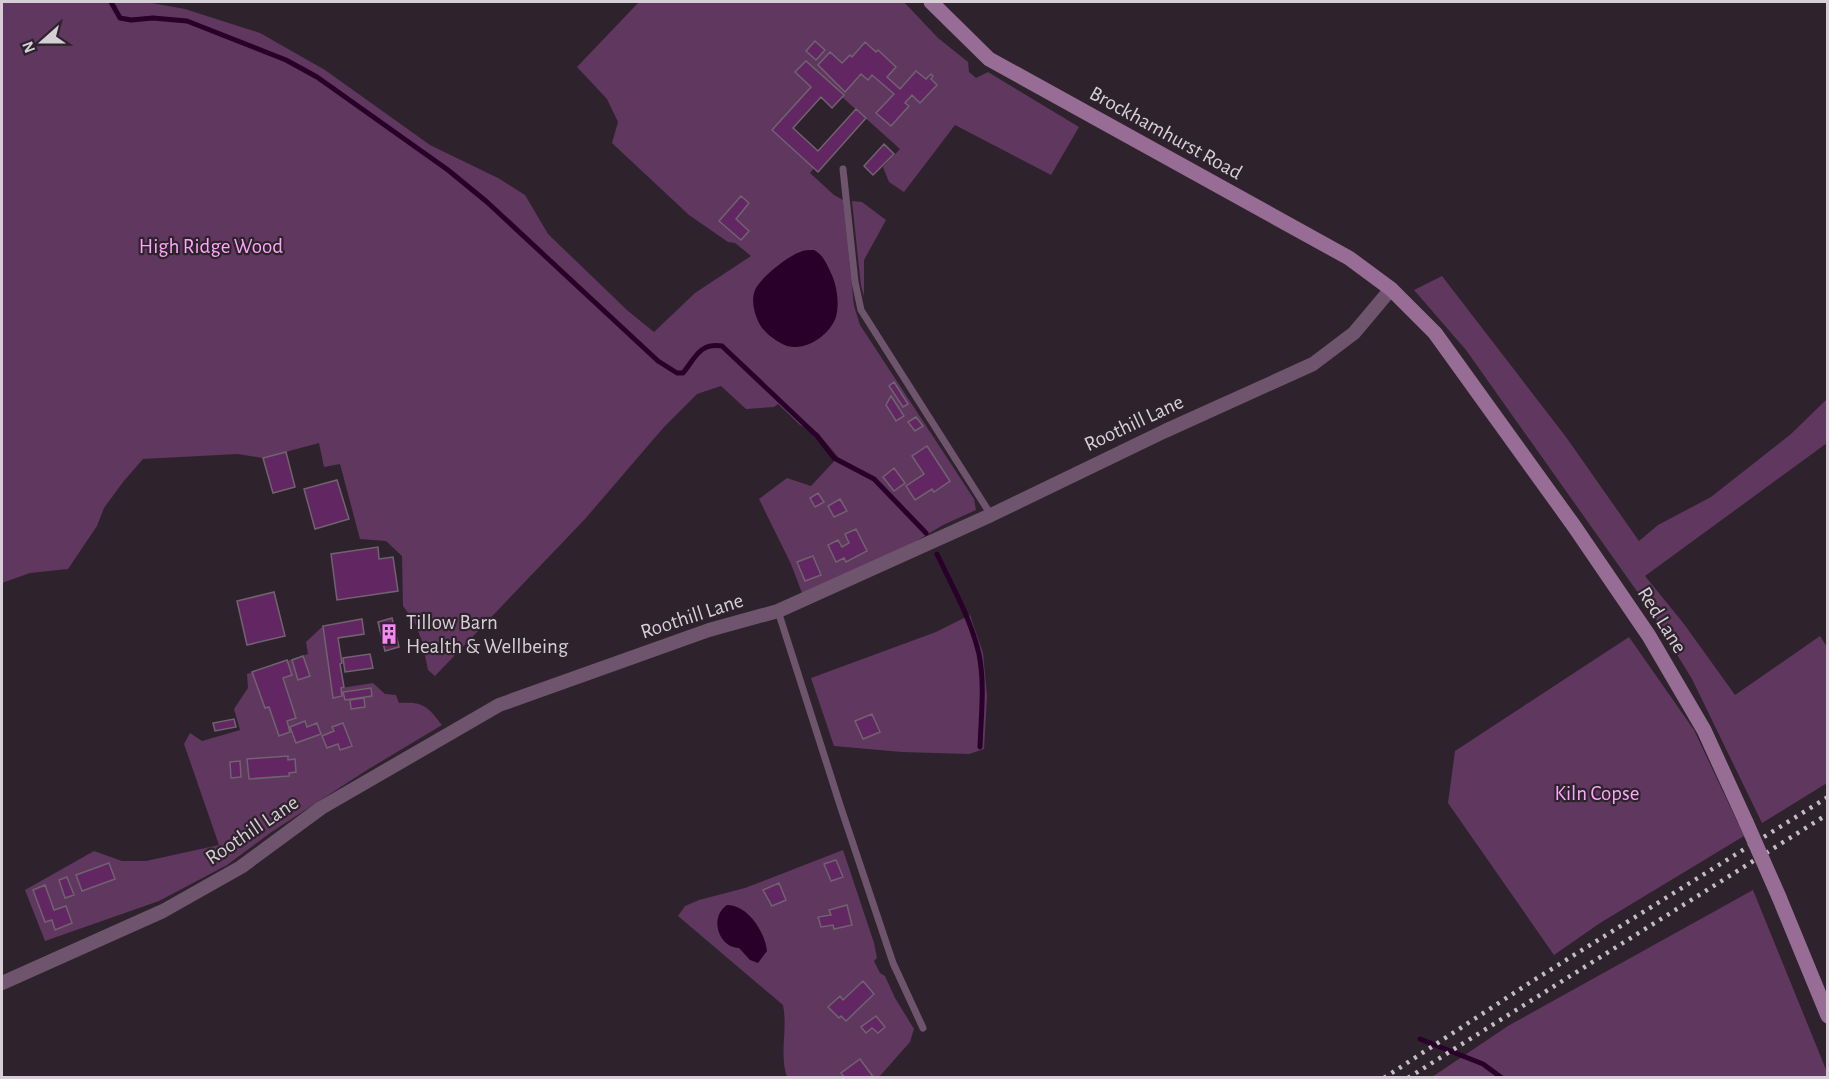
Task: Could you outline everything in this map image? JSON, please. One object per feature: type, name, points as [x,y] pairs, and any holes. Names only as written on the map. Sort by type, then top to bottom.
[{"type":"street","name":"Brockhamhurst Road","points":[[931,2],[989,59],[1349,258],[1391,289]]},
{"type":"street","name":"Roothill Lane","points":[[2,982],[163,911],[241,867],[321,808],[499,705],[709,630],[778,611],[991,515],[1313,364],[1354,333],[1391,289]]},
{"type":"street","name":"Red Lane","points":[[1391,289],[1435,333],[1574,526],[1649,636],[1704,730],[1779,897],[1827,1016]]},
{"type":"lane","points":[[843,169],[855,282],[861,310],[991,515]]},
{"type":"lane","points":[[778,611],[836,795],[893,963],[922,1028]]},
{"type":"green space","name":"High Ridge Wood","points":[[2,2],[146,2],[185,9],[260,33],[325,70],[430,145],[498,178],[525,195],[548,234],[628,311],[654,332],[695,293],[751,256],[735,243],[728,242],[689,215],[612,143],[618,122],[607,99],[577,67],[639,2],[904,2],[938,38],[968,62],[969,72],[976,78],[988,72],[1079,127],[1051,175],[955,125],[904,192],[889,182],[883,167],[900,149],[806,61],[796,73],[811,87],[772,130],[814,168],[810,173],[834,195],[843,200],[854,306],[860,325],[974,499],[976,510],[943,525],[908,546],[802,593],[791,564],[759,499],[787,478],[811,486],[838,457],[818,433],[800,425],[778,404],[774,407],[746,409],[721,386],[697,394],[664,427],[585,519],[435,676],[428,670],[422,641],[414,621],[403,606],[402,556],[386,541],[360,539],[340,464],[324,467],[319,443],[263,458],[238,454],[143,459],[104,508],[97,526],[68,569],[30,573],[2,583]]},
{"type":"green space","points":[[852,201],[862,202],[886,220],[864,260],[864,296],[861,286]]},
{"type":"green space","points":[[1442,276],[1566,437],[1639,541],[1658,525],[1711,497],[1791,434],[1827,399],[1827,443],[1645,576],[1684,624],[1735,695],[1820,636],[1827,647],[1827,783],[1762,823],[1692,679],[1646,604],[1466,350],[1414,290]]},
{"type":"green space","points":[[970,615],[983,653],[987,696],[984,749],[969,754],[902,752],[834,746],[811,678],[936,632]]},
{"type":"green space","points":[[323,626],[333,697],[341,696],[341,688],[373,683],[385,694],[396,695],[399,703],[414,703],[425,707],[442,725],[273,831],[227,865],[159,901],[45,941],[25,890],[94,851],[122,861],[146,861],[219,845],[184,744],[190,733],[202,741],[240,730],[234,709],[248,688],[247,674],[308,654],[306,642]]},
{"type":"green space","name":"Kiln Copse","points":[[1629,637],[1694,730],[1744,836],[1600,923],[1554,955],[1448,803],[1455,751]]},
{"type":"green space","points":[[843,850],[874,943],[877,958],[874,961],[880,973],[885,976],[914,1029],[910,1042],[879,1077],[787,1077],[784,1060],[783,1005],[678,916],[685,906],[699,900],[745,888]]},
{"type":"green space","points":[[1753,890],[1827,1072],[1827,1077],[1432,1077],[1508,1026]]},
{"type":"shaded area","points":[[814,250],[824,259],[834,280],[837,291],[837,312],[832,325],[822,337],[801,347],[794,347],[774,339],[762,327],[754,310],[754,294],[762,280],[782,263],[802,251]]},
{"type":"shaded area","points":[[727,905],[742,910],[759,928],[767,951],[758,963],[750,960],[739,948],[726,943],[721,937],[718,931],[718,917]]},
{"type":"building","points":[[815,41],[825,50],[816,60],[806,51]]},
{"type":"building","points":[[865,42],[876,52],[878,50],[896,67],[887,77],[900,89],[916,71],[926,79],[931,74],[933,76],[931,79],[937,85],[920,103],[912,95],[905,103],[909,106],[891,126],[876,113],[894,94],[872,75],[868,80],[861,74],[845,92],[818,65],[830,52],[842,63],[850,55],[852,57]]},
{"type":"building","points":[[806,61],[844,95],[832,108],[821,97],[793,128],[818,151],[856,109],[866,118],[818,172],[772,130],[811,87],[795,72]]},
{"type":"building","points":[[884,144],[894,154],[873,175],[864,166]]},
{"type":"building","points":[[741,196],[749,203],[736,219],[749,231],[741,240],[719,221]]},
{"type":"building","points":[[894,382],[908,404],[903,407],[889,386]]},
{"type":"building","points":[[891,396],[904,416],[896,421],[886,405]]},
{"type":"building","points":[[916,417],[923,426],[915,431],[908,422]]},
{"type":"building","points":[[927,446],[950,481],[934,492],[932,489],[915,500],[906,486],[924,474],[912,456]]},
{"type":"building","points":[[286,452],[295,487],[273,493],[263,458]]},
{"type":"building","points":[[894,468],[905,483],[894,491],[883,477]]},
{"type":"building","points":[[337,480],[349,519],[315,529],[304,489]]},
{"type":"building","points":[[818,493],[824,502],[815,507],[810,498]]},
{"type":"building","points":[[840,499],[847,511],[834,517],[828,506]]},
{"type":"building","points":[[856,529],[867,551],[846,562],[844,558],[836,562],[828,545],[838,540],[842,547],[849,543],[845,534]]},
{"type":"building","points":[[378,547],[379,559],[393,557],[398,591],[337,600],[331,554]]},
{"type":"building","points":[[813,556],[821,575],[805,581],[797,562]]},
{"type":"building","points":[[274,592],[285,636],[247,645],[237,601]]},
{"type":"building","name":"Tillow Barn Health & Wellbeing","points":[[392,618],[399,647],[385,651],[378,622]]},
{"type":"building","points":[[362,619],[364,634],[338,638],[344,687],[341,688],[342,696],[333,698],[323,626]]},
{"type":"building","points":[[370,654],[373,668],[345,672],[343,658]]},
{"type":"building","points":[[303,656],[310,676],[298,680],[292,660]]},
{"type":"building","points":[[287,660],[292,675],[283,678],[296,718],[287,721],[290,732],[279,736],[269,707],[265,708],[252,672]]},
{"type":"building","points":[[371,688],[372,696],[345,700],[343,692]]},
{"type":"building","points":[[364,698],[365,707],[351,709],[350,700]]},
{"type":"building","points":[[872,714],[880,732],[863,739],[855,721]]},
{"type":"building","points":[[234,719],[236,727],[215,731],[213,723]]},
{"type":"building","points":[[305,721],[307,727],[317,723],[321,734],[296,743],[290,727]]},
{"type":"building","points":[[343,723],[352,746],[340,750],[338,744],[327,748],[322,736],[334,731],[332,727]]},
{"type":"building","points":[[288,756],[288,760],[295,759],[296,772],[289,773],[289,776],[249,779],[247,759]]},
{"type":"building","points":[[240,761],[241,777],[231,778],[230,762]]},
{"type":"building","points":[[836,860],[843,877],[831,881],[824,864]]},
{"type":"building","points":[[109,863],[115,879],[82,891],[76,875]]},
{"type":"building","points":[[67,877],[74,895],[65,898],[59,880]]},
{"type":"building","points":[[779,883],[786,900],[772,906],[763,890]]},
{"type":"building","points":[[45,885],[54,910],[66,906],[72,923],[55,930],[52,920],[45,922],[33,890]]},
{"type":"building","points":[[847,905],[852,925],[834,929],[833,925],[821,927],[818,917],[831,915],[829,910]]},
{"type":"building","points":[[863,981],[874,994],[846,1021],[841,1016],[839,1018],[828,1007],[840,996],[843,1000]]},
{"type":"building","points":[[876,1016],[885,1027],[878,1033],[872,1028],[866,1033],[861,1027]]},
{"type":"building","points":[[860,1059],[874,1078],[845,1078],[841,1073]]},
{"type":"waterway","points":[[111,2],[120,18],[187,21],[286,60],[317,77],[448,170],[487,202],[658,361],[677,373],[683,373],[703,349],[722,346],[817,436],[834,458],[874,479],[926,533]]},
{"type":"waterway","points":[[937,554],[966,615],[979,654],[982,688],[980,747]]},
{"type":"waterway","points":[[1420,1039],[1483,1064],[1502,1078]]},
{"type":"railway","points":[[1384,1078],[1534,980],[1828,797]]},
{"type":"railway","points":[[1408,1078],[1828,814]]},
{"type":"place","name":"Tillow Barn Health & Wellbeing","points":[[389,634]]}]
